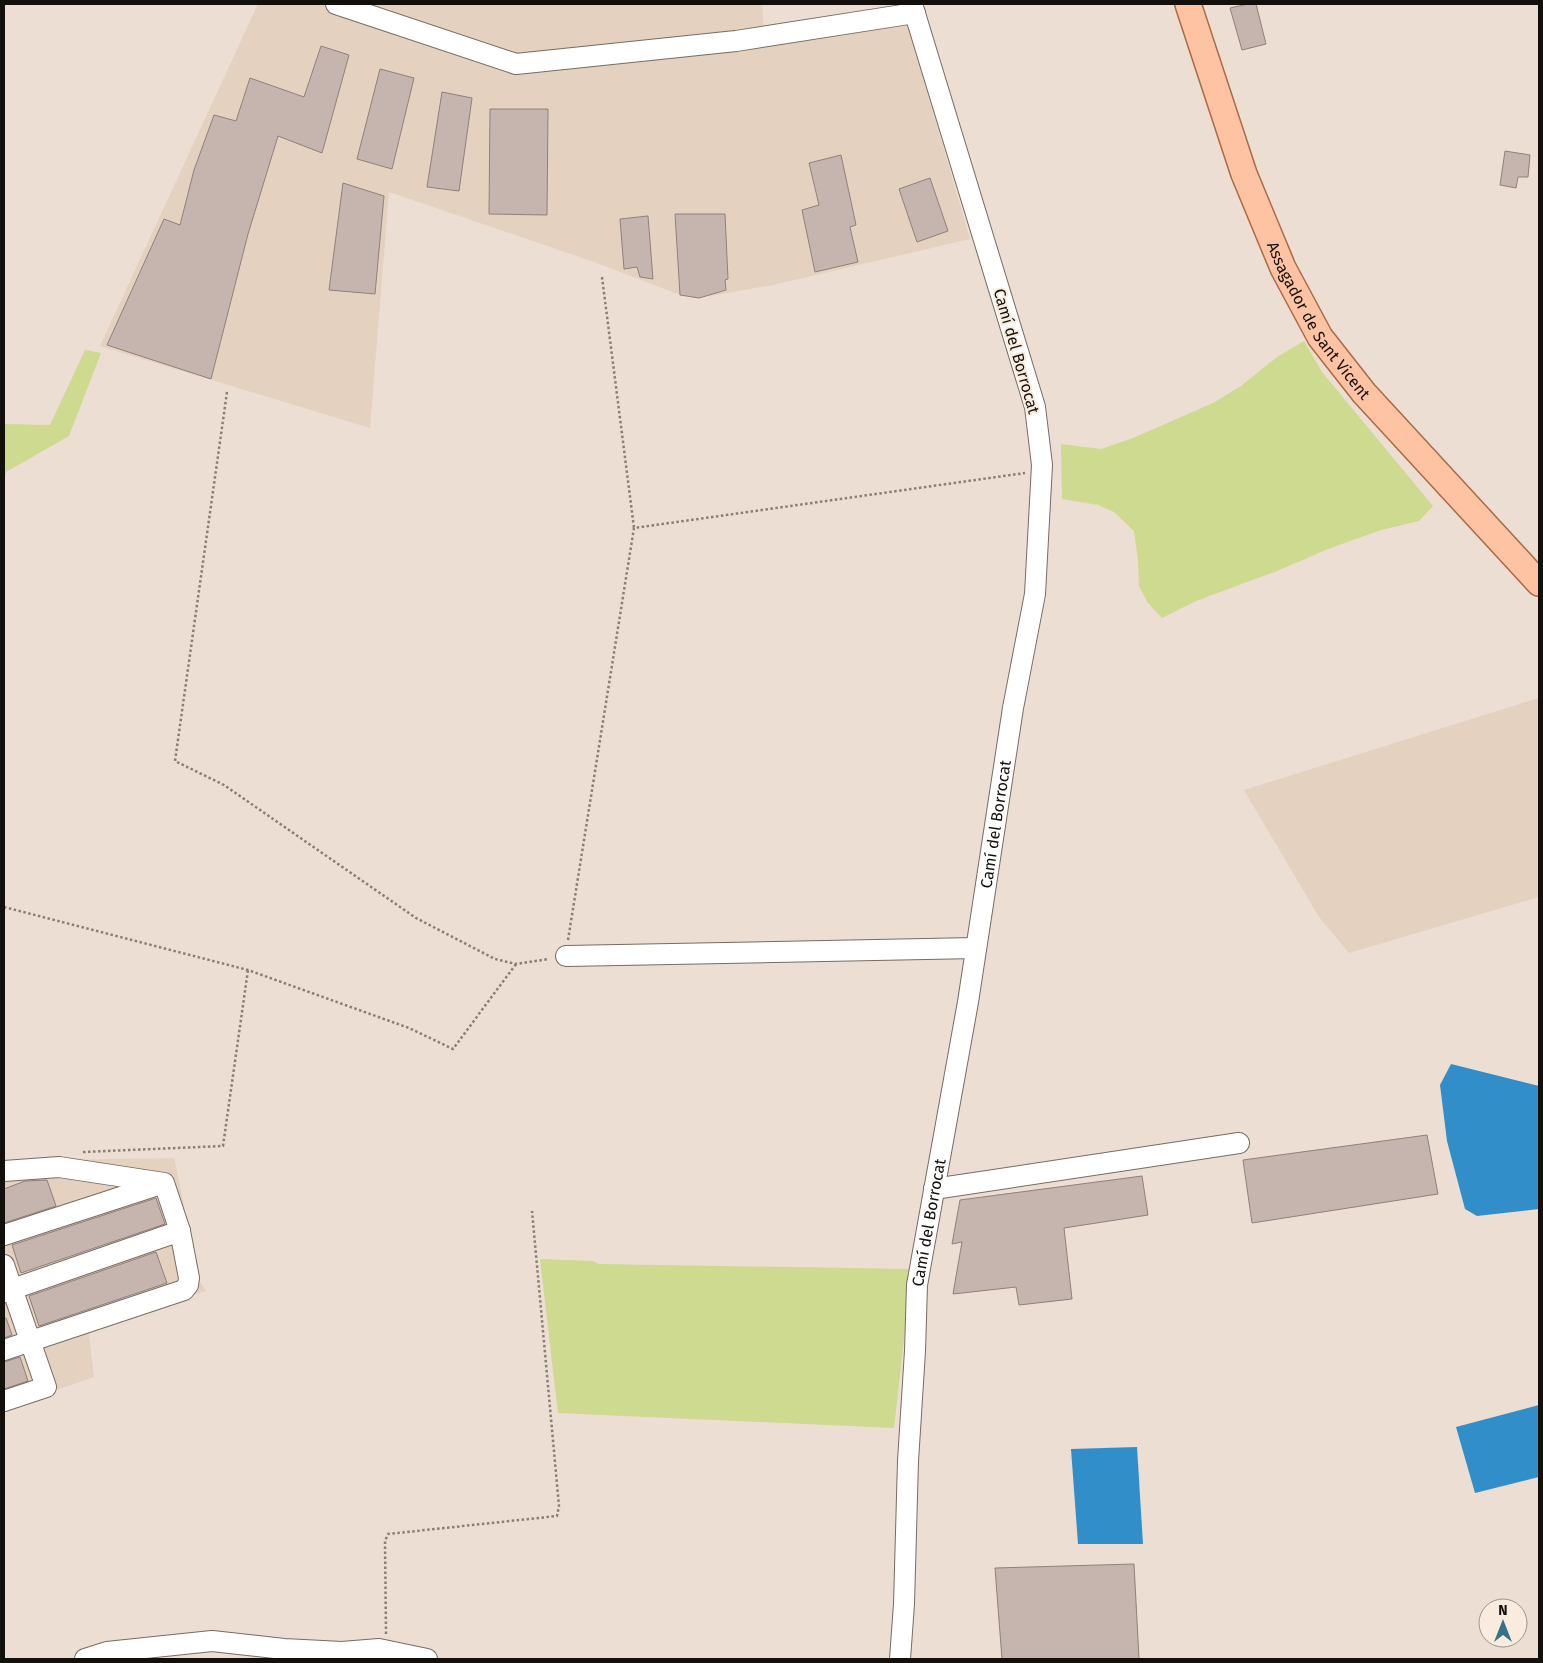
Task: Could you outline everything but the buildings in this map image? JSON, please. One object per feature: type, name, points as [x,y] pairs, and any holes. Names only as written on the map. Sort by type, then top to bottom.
[{"type":"main road","name":"Assagador de Sant Vicent","points":[[1188,4],[1244,174],[1283,268],[1320,337],[1364,393],[1539,583]]},
{"type":"street","points":[[336,4],[516,64],[736,41],[913,8]]},
{"type":"street","name":"Camí del Borrocat","points":[[900,1659],[917,1285],[976,948],[1013,708],[1035,594],[1042,471],[1035,407],[913,8]]},
{"type":"street","points":[[566,956],[976,948]]},
{"type":"street","points":[[934,1189],[1239,1143]]},
{"type":"street","points":[[4,1171],[59,1167],[164,1183]]},
{"type":"street","points":[[4,1350],[184,1290],[188,1285],[189,1278],[180,1231],[164,1183]]},
{"type":"street","points":[[4,1235],[164,1183]]},
{"type":"street","points":[[8,1291],[180,1231]]},
{"type":"street","points":[[4,1265],[8,1291],[31,1340],[46,1387],[4,1401]]},
{"type":"street","points":[[85,1659],[107,1652],[212,1641],[284,1649],[342,1652],[379,1649],[428,1659]]},
{"type":"path","points":[[227,392],[175,761],[224,785],[416,918],[495,959],[516,964],[566,956],[634,528],[602,277]]},
{"type":"path","points":[[634,528],[1042,471]]},
{"type":"path","points":[[4,906],[248,970],[409,1028],[454,1049],[516,964]]},
{"type":"path","points":[[84,1152],[223,1146],[248,970]]},
{"type":"path","points":[[386,1651],[385,1540],[388,1534],[557,1516],[559,1506],[532,1211]]},
{"type":"shaded area","points":[[258,4],[762,4],[764,32],[903,9],[970,239],[773,285],[699,298],[680,295],[597,263],[389,192],[370,428],[100,346]]},
{"type":"shaded area","points":[[1539,698],[1539,897],[1349,953],[1319,917],[1244,790]]},
{"type":"shaded area","points":[[174,1158],[200,1282],[206,1291],[88,1327],[94,1377],[4,1408],[4,1161]]},
{"type":"green space","points":[[1304,341],[1322,372],[1433,506],[1419,521],[1381,530],[1328,549],[1277,571],[1196,601],[1162,618],[1148,603],[1139,586],[1134,531],[1114,512],[1098,505],[1062,499],[1061,444],[1101,449],[1133,438],[1213,403],[1241,386],[1277,357]]},
{"type":"green space","points":[[85,350],[101,353],[69,436],[6,472],[4,482],[4,424],[50,425]]},
{"type":"green space","points":[[540,1259],[593,1261],[599,1264],[912,1269],[894,1428],[558,1413]]},
{"type":"water","points":[[1451,1064],[1539,1086],[1539,1209],[1477,1216],[1465,1209],[1447,1141],[1440,1085]]},
{"type":"water","points":[[1539,1405],[1539,1477],[1475,1493],[1456,1427]]},
{"type":"water","points":[[1137,1447],[1143,1544],[1078,1544],[1071,1449]]}]
